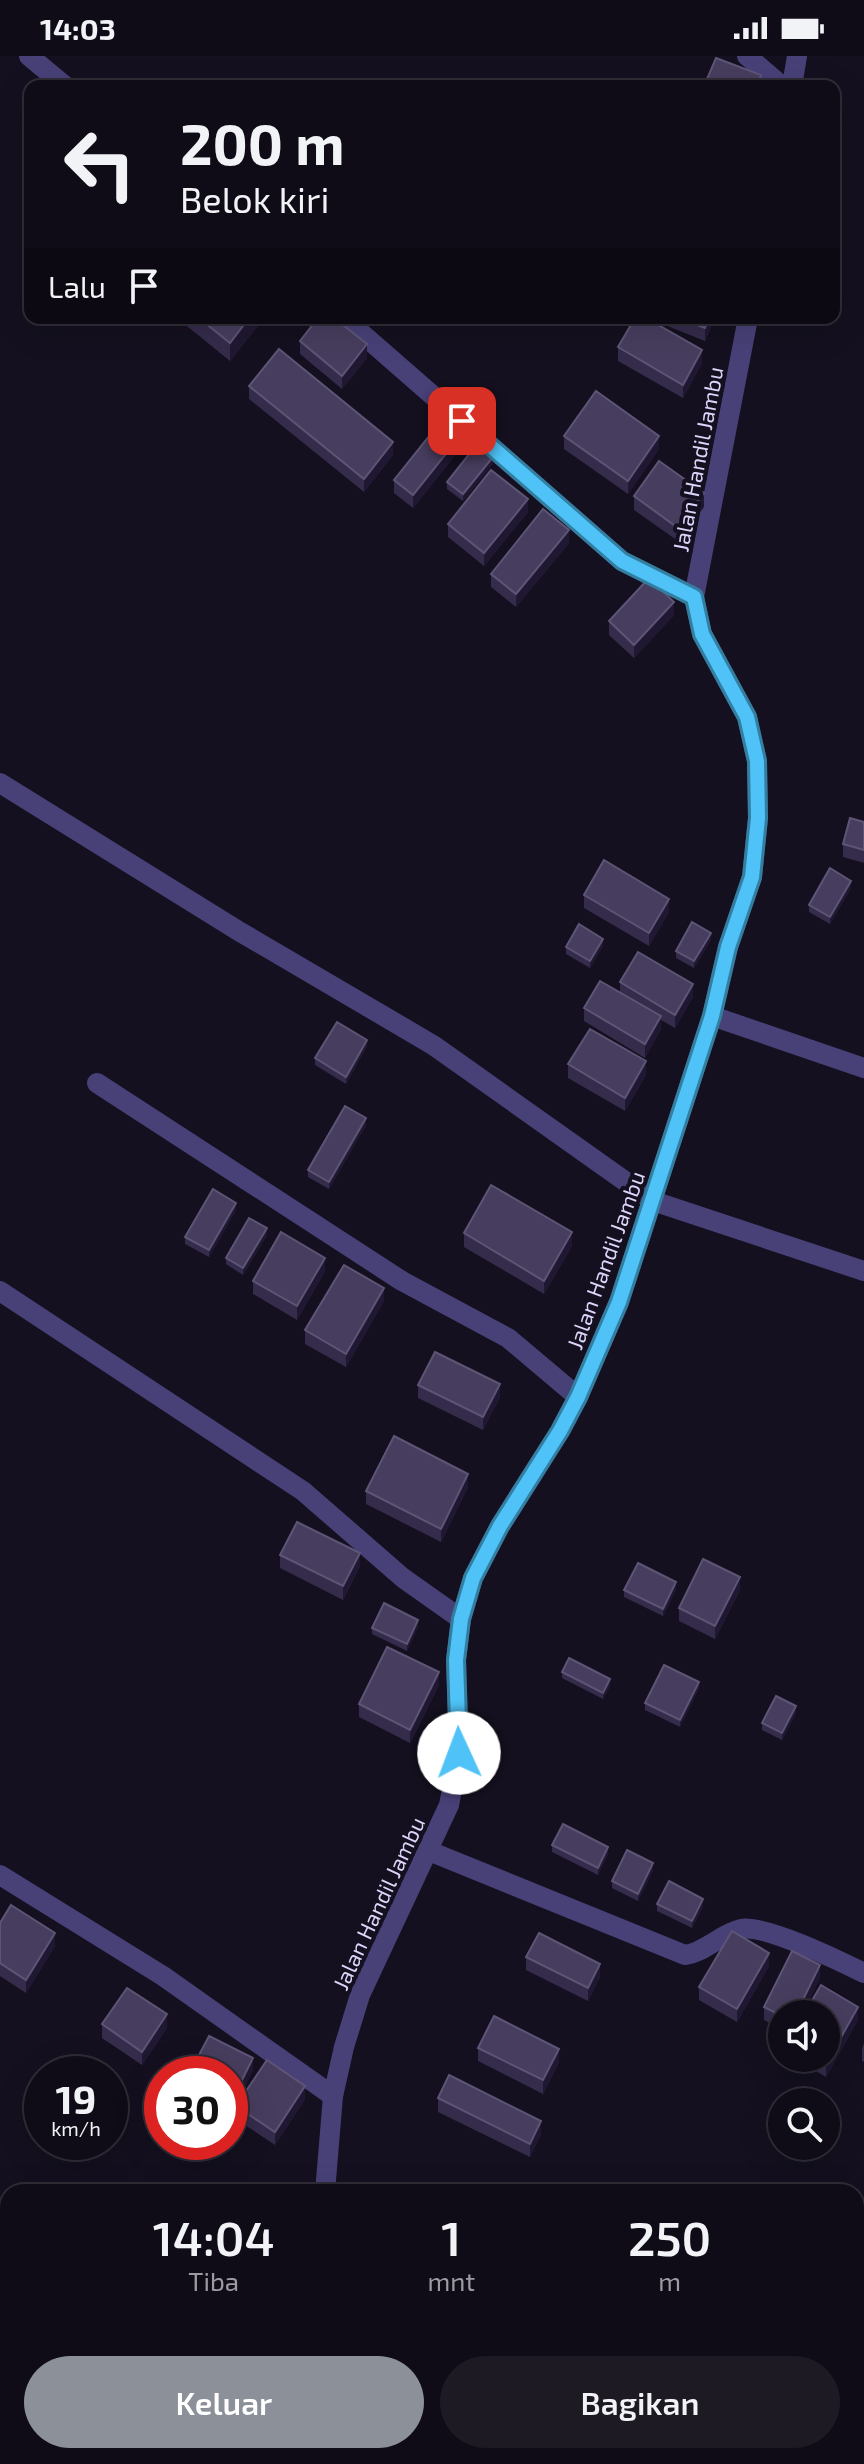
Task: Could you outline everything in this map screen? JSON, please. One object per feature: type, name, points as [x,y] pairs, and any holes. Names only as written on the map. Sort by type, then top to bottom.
[{"type":"street","points":[[29,56],[58,80]]},
{"type":"street","points":[[747,56],[775,80]]},
{"type":"street","points":[[793,80],[797,56]]},
{"type":"street","points":[[351,324],[622,561],[694,597]]},
{"type":"street","name":"Jalan Handil Jambu","points":[[326,2184],[333,2096],[360,1995],[449,1805],[459,1753],[456,1660],[461,1619],[473,1578],[500,1526],[578,1397],[619,1302],[712,1016],[728,947],[752,877],[758,818],[757,761],[747,717],[702,634],[694,597],[747,324]]},
{"type":"street","points":[[0,783],[237,930],[433,1045],[653,1201],[864,1271]]},
{"type":"street","points":[[712,1016],[864,1068]]},
{"type":"street","points":[[97,1083],[402,1281],[508,1338],[578,1397]]},
{"type":"street","points":[[0,1291],[303,1491],[403,1578],[461,1619]]},
{"type":"street","points":[[429,1851],[685,1955],[697,1953],[728,1933],[745,1928],[758,1929],[830,1956],[864,1973]]},
{"type":"street","points":[[0,1875],[163,1976],[333,2096]]},
{"type":"building","points":[[716,58],[761,75],[759,80],[707,80]]},
{"type":"building","points":[[206,324],[244,324],[230,343]]},
{"type":"building","points":[[313,324],[342,324],[367,344],[342,376],[300,341]]},
{"type":"building","points":[[631,324],[656,324],[702,350],[683,385],[618,347]]},
{"type":"building","points":[[279,349],[393,442],[364,479],[249,386]]},
{"type":"building","points":[[596,391],[659,436],[628,481],[564,436]]},
{"type":"building","points":[[446,415],[464,431],[413,495],[394,480]]},
{"type":"building","points":[[482,438],[498,451],[463,494],[447,482]]},
{"type":"building","points":[[659,461],[704,493],[678,528],[634,496]]},
{"type":"building","points":[[491,470],[528,499],[484,553],[448,524]]},
{"type":"building","points":[[543,509],[569,530],[516,594],[491,574]]},
{"type":"building","points":[[649,578],[674,602],[634,645],[609,621]]},
{"type":"building","points":[[850,818],[864,822],[864,850],[843,844]]},
{"type":"building","points":[[604,860],[669,899],[649,933],[584,895]]},
{"type":"building","points":[[830,868],[851,881],[830,917],[809,905]]},
{"type":"building","points":[[692,922],[711,933],[694,961],[676,951]]},
{"type":"building","points":[[579,924],[603,939],[590,961],[566,947]]},
{"type":"building","points":[[638,952],[693,984],[675,1015],[620,982]]},
{"type":"building","points":[[600,981],[661,1016],[645,1044],[584,1008]]},
{"type":"building","points":[[337,1022],[367,1040],[346,1077],[315,1058]]},
{"type":"building","points":[[590,1029],[646,1061],[625,1098],[568,1064]]},
{"type":"building","points":[[345,1106],[366,1118],[329,1182],[308,1170]]},
{"type":"building","points":[[491,1185],[572,1232],[544,1281],[464,1233]]},
{"type":"building","points":[[213,1189],[236,1203],[209,1250],[185,1237]]},
{"type":"building","points":[[249,1218],[267,1228],[243,1268],[226,1258]]},
{"type":"building","points":[[281,1232],[325,1258],[297,1306],[253,1281]]},
{"type":"building","points":[[344,1265],[384,1288],[346,1354],[305,1330]]},
{"type":"building","points":[[435,1352],[500,1384],[483,1417],[418,1385]]},
{"type":"building","points":[[394,1436],[468,1474],[441,1529],[366,1491]]},
{"type":"building","points":[[297,1522],[360,1553],[343,1586],[280,1555]]},
{"type":"building","points":[[703,1559],[740,1577],[715,1626],[679,1608]]},
{"type":"building","points":[[638,1563],[676,1582],[663,1609],[624,1590]]},
{"type":"building","points":[[384,1603],[418,1620],[407,1644],[372,1628]]},
{"type":"building","points":[[387,1647],[439,1672],[410,1730],[359,1704]]},
{"type":"building","points":[[569,1658],[610,1679],[603,1693],[562,1672]]},
{"type":"building","points":[[664,1665],[699,1682],[680,1720],[645,1703]]},
{"type":"building","points":[[776,1696],[796,1706],[782,1733],[762,1723]]},
{"type":"building","points":[[563,1824],[608,1847],[598,1868],[552,1845]]},
{"type":"building","points":[[627,1850],[653,1863],[638,1894],[612,1881]]},
{"type":"building","points":[[669,1881],[703,1899],[692,1921],[657,1904]]},
{"type":"building","points":[[11,1905],[55,1933],[26,1980],[0,1963],[0,1923]]},
{"type":"building","points":[[732,1931],[769,1953],[737,2009],[699,1987]]},
{"type":"building","points":[[539,1933],[600,1964],[588,1988],[526,1957]]},
{"type":"building","points":[[792,1951],[820,1965],[803,2000],[768,2000],[768,2009],[764,2007]]},
{"type":"building","points":[[821,1985],[858,2007],[840,2039],[840,2000],[812,2000]]},
{"type":"building","points":[[127,1988],[167,2014],[142,2052],[102,2024]]},
{"type":"building","points":[[494,2016],[559,2049],[543,2080],[478,2048]]},
{"type":"building","points":[[209,2036],[253,2058],[248,2068],[248,2056],[198,2056]]},
{"type":"building","points":[[267,2060],[305,2086],[275,2132],[248,2114],[248,2088]]},
{"type":"building","points":[[449,2075],[541,2121],[530,2144],[438,2098]]},
{"type":"route","points":[[459,1753],[456,1660],[461,1619],[473,1578],[500,1526],[578,1397],[619,1302],[712,1016],[728,947],[752,877],[758,818],[757,761],[747,717],[702,634],[694,597],[622,561],[462,421]]}]
